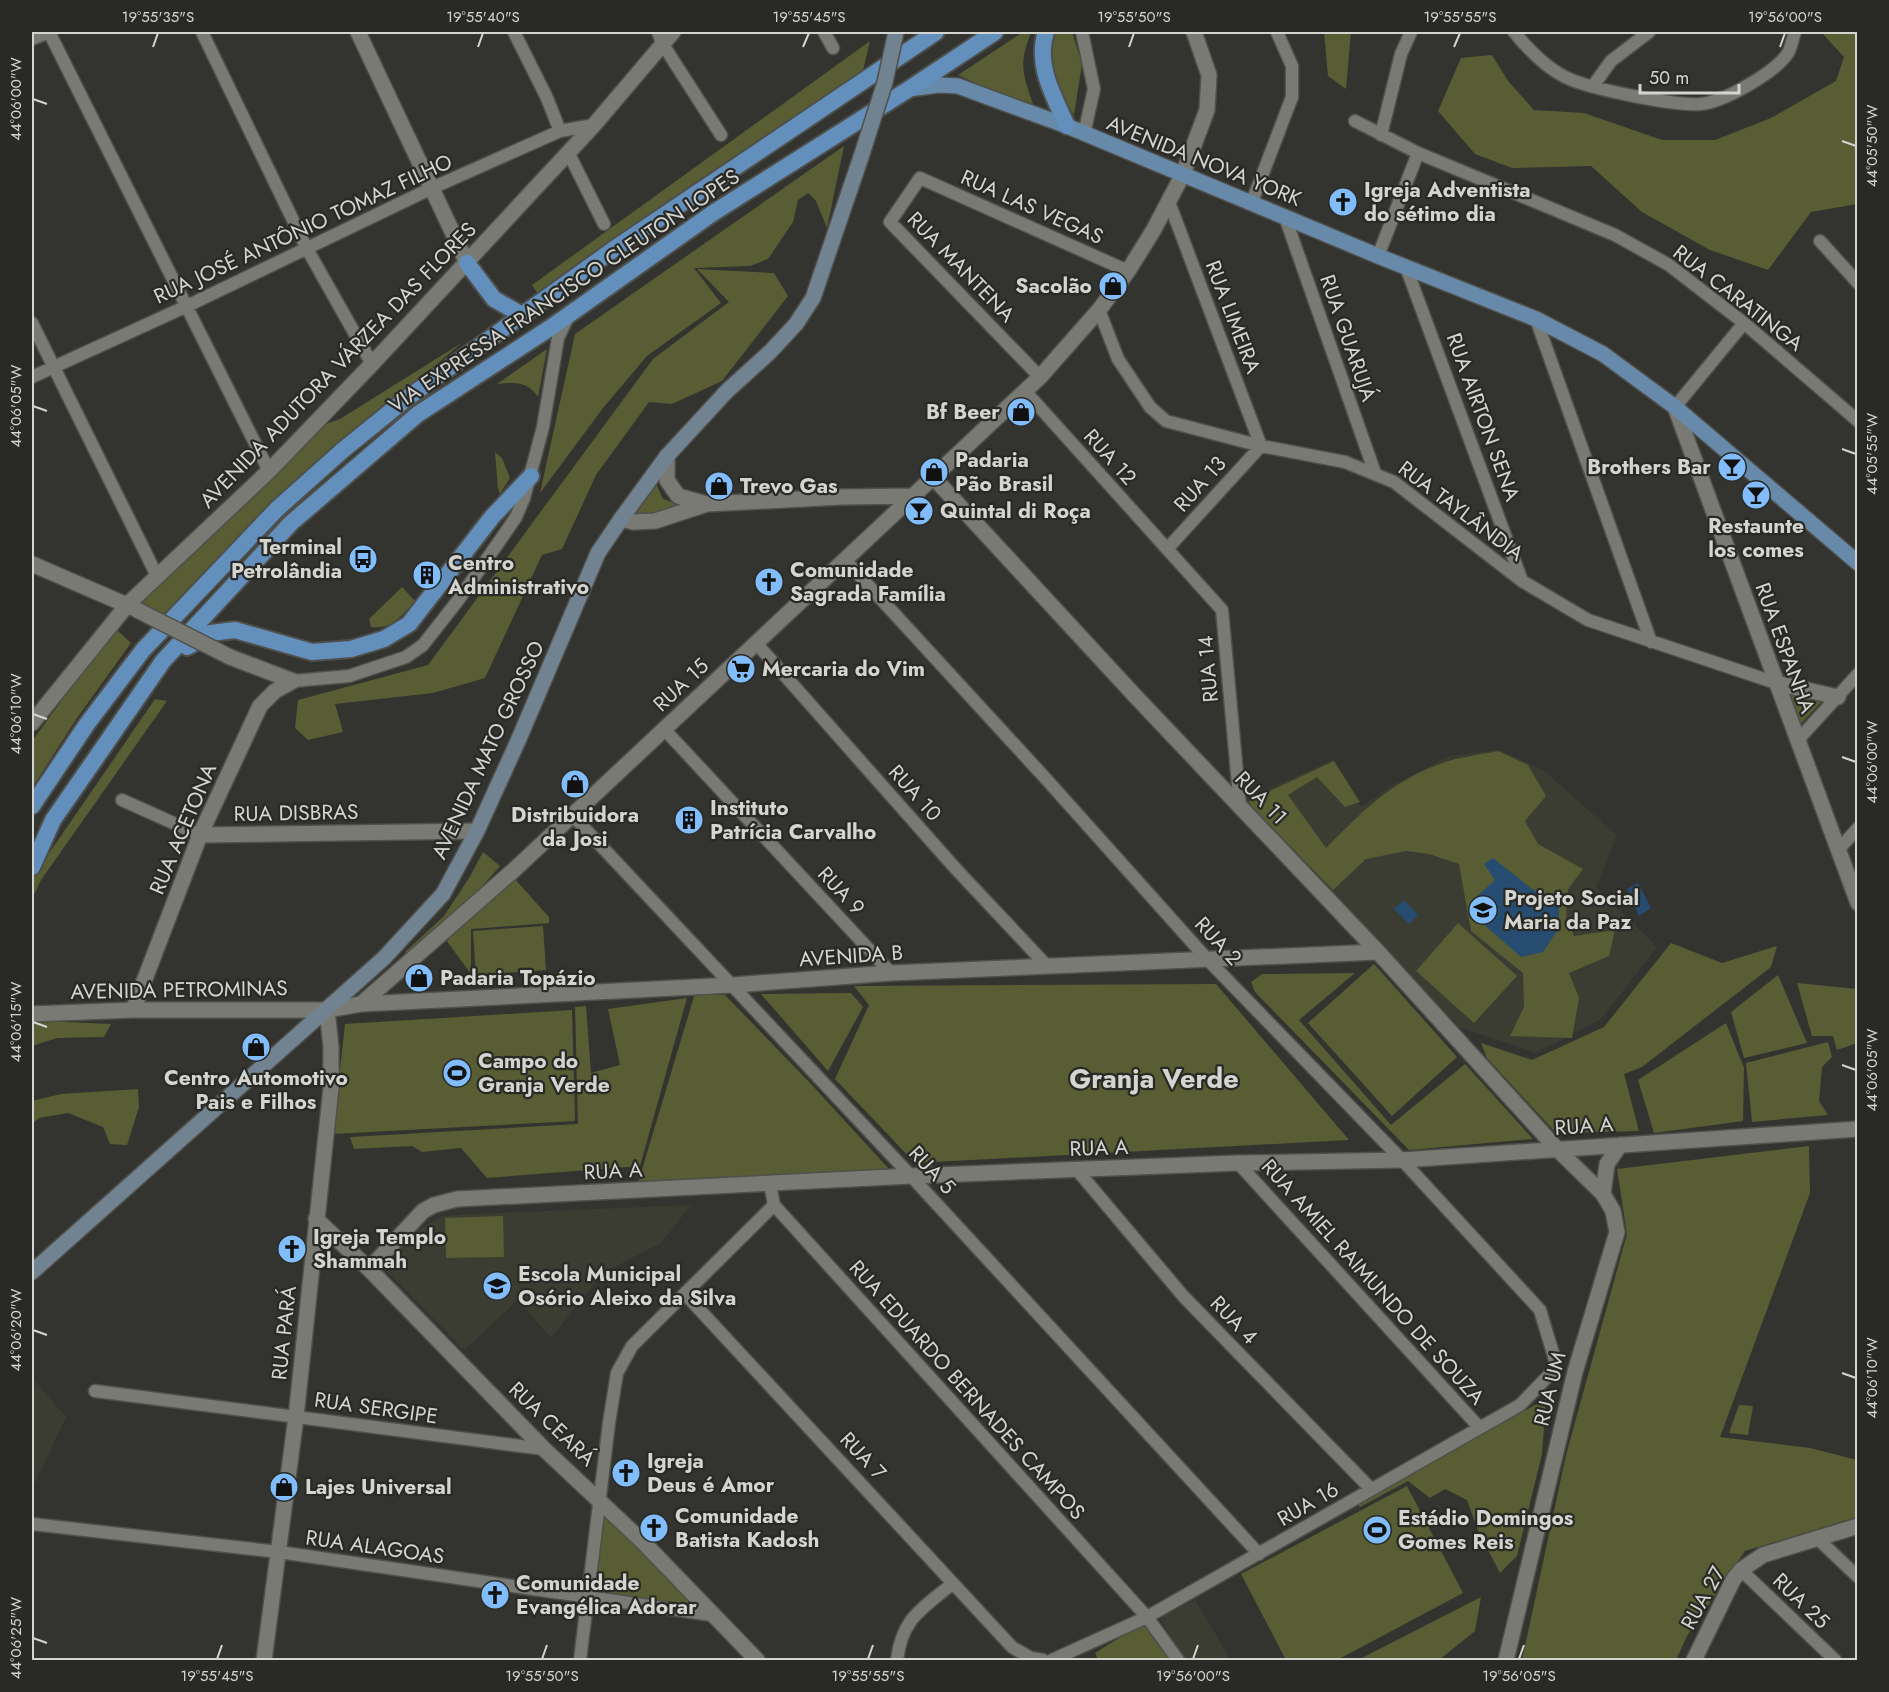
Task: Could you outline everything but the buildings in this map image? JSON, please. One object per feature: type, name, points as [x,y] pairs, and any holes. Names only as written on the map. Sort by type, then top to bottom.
[{"type":"highway","name":"VIA EXPRESSA FRANCISCO CLEUTON LOPES","points":[[32,807],[87,723],[143,650],[277,509],[343,450],[406,399],[621,244],[936,32]]},
{"type":"highway","name":"VIA EXPRESSA FRANCISCO CLEUTON LOPES","points":[[32,867],[53,820],[163,661],[291,523],[418,414],[571,312],[713,213],[995,32]]},
{"type":"highway","points":[[1046,32],[1042,44],[1046,77],[1067,126]]},
{"type":"highway","points":[[467,263],[494,299],[522,315]]},
{"type":"highway","points":[[163,661],[211,633],[234,630],[312,652],[351,649],[384,639],[409,624],[492,517],[531,476]]},
{"type":"main road","name":"AVENIDA MATO GROSSO","points":[[32,1272],[384,958],[443,894],[477,831],[518,741],[598,553],[667,456],[727,391],[770,352],[796,324],[813,298],[885,82],[896,32]]},
{"type":"main road","name":"AVENIDA NOVA YORK","points":[[909,89],[939,85],[958,86],[1067,126],[1378,256],[1536,319],[1603,354],[1675,407],[1857,563]]},
{"type":"street","points":[[32,39],[49,32],[268,471]]},
{"type":"street","points":[[202,32],[306,247],[372,364]]},
{"type":"street","points":[[358,32],[467,263]]},
{"type":"street","points":[[514,32],[547,98],[560,131]]},
{"type":"street","points":[[824,32],[833,48]]},
{"type":"street","points":[[1082,32],[1094,89],[1084,134]]},
{"type":"street","name":"RUA 15","points":[[361,1004],[514,870],[1025,392],[1100,310],[1128,271],[1169,202],[1183,174],[1207,110],[1209,75],[1194,32]]},
{"type":"street","points":[[1252,202],[1292,97],[1292,66],[1277,32]]},
{"type":"street","points":[[1381,135],[1401,54],[1411,32]]},
{"type":"street","points":[[1514,32],[1547,66],[1566,78],[1666,101],[1702,104],[1735,92],[1763,76],[1788,53],[1795,32]]},
{"type":"street","points":[[1593,86],[1611,61],[1650,32]]},
{"type":"street","points":[[664,35],[721,135]]},
{"type":"street","name":"AVENIDA ADUTORA VÁRZEA DAS FLORES","points":[[33,718],[157,576],[268,471],[467,263],[594,125],[664,35]]},
{"type":"street","name":"RUA CARATINGA","points":[[1355,121],[1418,153],[1615,236],[1669,265],[1744,323],[1857,421]]},
{"type":"street","name":"RUA JOSÉ ANTÔNIO TOMAZ FILHO","points":[[32,377],[187,306],[432,188],[560,131],[594,125]]},
{"type":"street","points":[[568,152],[604,224]]},
{"type":"street","points":[[1378,256],[1418,153]]},
{"type":"street","name":"RUA LAS VEGAS","points":[[920,178],[1128,271]]},
{"type":"street","name":"RUA MANTENA","points":[[920,178],[890,222],[1040,377]]},
{"type":"street","name":"RUA LIMEIRA","points":[[1169,202],[1261,446]]},
{"type":"street","name":"RUA GUARUJÁ","points":[[1285,216],[1375,473]]},
{"type":"street","points":[[1820,242],[1857,283]]},
{"type":"street","name":"RUA AIRTON SENA","points":[[1406,267],[1522,581]]},
{"type":"street","name":"RUA TAYLÂNDIA","points":[[1100,310],[1118,359],[1150,407],[1166,421],[1261,446],[1345,462],[1375,473],[1395,482],[1522,581],[1588,620],[1776,683]]},
{"type":"street","points":[[32,564],[132,607],[231,657],[293,681],[349,676],[405,657],[423,645],[459,599],[520,508],[531,476],[543,427],[558,338],[571,312]]},
{"type":"street","points":[[1536,319],[1651,642]]},
{"type":"street","points":[[32,323],[157,576]]},
{"type":"street","points":[[1675,407],[1744,323]]},
{"type":"street","name":"RUA 12","points":[[1025,392],[1167,549]]},
{"type":"street","name":"RUA ESPANHA","points":[[1675,407],[1857,903]]},
{"type":"street","name":"RUA 13","points":[[1167,549],[1261,446]]},
{"type":"street","points":[[667,456],[666,480],[678,496],[707,504]]},
{"type":"street","name":"RUA 11","points":[[933,477],[1137,698],[1378,952],[1557,1149]]},
{"type":"street","points":[[621,519],[633,522],[655,521],[707,504],[913,496]]},
{"type":"street","name":"RUA 14","points":[[1167,549],[1222,610],[1240,806]]},
{"type":"street","name":"RUA 2","points":[[845,560],[1208,960],[1402,1160],[1540,1310],[1555,1360],[1553,1371]]},
{"type":"street","name":"RUA 10","points":[[756,643],[955,868],[1048,967]]},
{"type":"street","points":[[1797,741],[1857,674]]},
{"type":"street","name":"RUA ACETONA","points":[[133,1010],[200,835],[260,706],[275,691],[293,681]]},
{"type":"street","points":[[1776,683],[1839,696]]},
{"type":"street","name":"RUA 9","points":[[664,729],[891,973]]},
{"type":"street","name":"RUA DISBRAS","points":[[122,800],[200,835],[477,831]]},
{"type":"street","name":"RUA 5","points":[[572,815],[911,1176],[1259,1554]]},
{"type":"street","points":[[1838,850],[1857,828]]},
{"type":"street","name":"AVENIDA B","points":[[327,1010],[361,1004],[733,985],[891,973],[1378,952]]},
{"type":"street","name":"AVENIDA PETROMINAS","points":[[32,1014],[133,1010],[327,1010]]},
{"type":"street","name":"RUA PARÁ","points":[[264,1660],[296,1417],[331,1088],[331,1047],[327,1010]]},
{"type":"street","name":"RUA A","points":[[369,1269],[413,1219],[428,1208],[445,1201],[911,1176],[1238,1163],[1402,1160],[1857,1129]]},
{"type":"street","points":[[1603,1194],[1607,1164],[1620,1145]]},
{"type":"street","name":"RUA UM","points":[[1506,1660],[1575,1372],[1617,1232],[1613,1211],[1603,1194],[1557,1149]]},
{"type":"street","name":"RUA AMIEL RAIMUNDO DE SOUZA","points":[[1238,1163],[1479,1427]]},
{"type":"street","name":"RUA 4","points":[[1077,1170],[1184,1297],[1371,1490]]},
{"type":"street","points":[[580,1660],[617,1373],[632,1346],[774,1205],[770,1184]]},
{"type":"street","name":"RUA EDUARDO BERNADES CAMPOS","points":[[774,1205],[1147,1617],[1178,1660]]},
{"type":"street","name":"RUA CEARÁ","points":[[316,1219],[369,1269],[544,1449],[642,1541],[757,1660]]},
{"type":"street","name":"RUA 7","points":[[685,1294],[1012,1647],[1031,1658],[1043,1660]]},
{"type":"street","points":[[1553,1371],[1575,1372]]},
{"type":"street","name":"RUA 16","points":[[1052,1660],[1147,1617],[1520,1405],[1553,1371]]},
{"type":"street","name":"RUA SERGIPE","points":[[95,1391],[544,1449]]},
{"type":"street","name":"RUA ALAGOAS","points":[[32,1524],[279,1552],[712,1616]]},
{"type":"street","name":"RUA 27","points":[[1701,1657],[1733,1580],[1741,1570],[1763,1555],[1857,1526]]},
{"type":"street","points":[[1818,1539],[1857,1577]]},
{"type":"street","name":"RUA 25","points":[[1741,1570],[1835,1660]]},
{"type":"street","points":[[897,1660],[904,1631],[912,1617],[952,1584]]},
{"type":"shaded area","name":"Projeto Social Maria da Paz","points":[[1500,750],[1543,770],[1617,835],[1596,887],[1657,947],[1601,1019],[1536,1053],[1459,1027],[1243,801],[1332,760],[1361,807],[1388,788],[1449,756]]},
{"type":"shaded area","name":"Escola Municipal Osório Aleixo da Silva","points":[[691,1205],[661,1243],[603,1273],[551,1338],[518,1300],[464,1350],[383,1267],[419,1229],[440,1217]]},
{"type":"shaded area","points":[[32,1378],[66,1417],[32,1489]]},
{"type":"shaded area","points":[[1195,1600],[1231,1660],[1182,1660],[1160,1617]]},
{"type":"green space","points":[[1023,32],[1031,32],[1023,68],[1033,104],[999,94],[958,75]]},
{"type":"green space","points":[[1054,32],[1072,32],[1082,64],[1074,115],[1052,82],[1051,38]]},
{"type":"green space","points":[[1324,32],[1351,32],[1346,89],[1328,76]]},
{"type":"green space","points":[[1823,32],[1857,32],[1857,204],[1811,212],[1768,270],[1710,250],[1642,212],[1591,166],[1512,168],[1475,154],[1438,111],[1461,58],[1492,55],[1508,81],[1534,110],[1584,113],[1662,140],[1715,140],[1771,118],[1836,81],[1844,57]]},
{"type":"green space","points":[[870,41],[862,75],[538,294],[532,285]]},
{"type":"green space","points":[[844,146],[827,228],[816,201],[808,193],[798,200],[793,222],[768,259],[750,266],[694,268],[721,303],[647,356],[603,408],[540,493],[575,334]]},
{"type":"green space","points":[[697,269],[774,273],[788,296],[722,381],[672,404],[649,402],[596,475],[562,549],[542,555],[485,678],[433,693],[335,704],[343,732],[308,740],[295,728],[298,700],[428,665],[653,359],[729,302]]},
{"type":"green space","points":[[463,342],[369,421],[166,616],[135,602],[323,425],[340,419]]},
{"type":"green space","points":[[547,349],[538,397],[525,385],[497,384]]},
{"type":"green space","points":[[495,452],[502,458],[510,478],[500,494],[498,489]]},
{"type":"green space","points":[[654,479],[663,499],[685,507],[643,517],[633,509]]},
{"type":"green space","points":[[402,587],[415,601],[391,624],[371,627],[369,619]]},
{"type":"green space","points":[[115,628],[131,643],[77,718],[32,788],[32,741]]},
{"type":"green space","points":[[1784,691],[1823,700],[1798,727]]},
{"type":"green space","points":[[155,699],[167,701],[41,880],[32,899],[32,878]]},
{"type":"green space","points":[[1498,751],[1528,765],[1546,796],[1525,821],[1538,844],[1583,869],[1568,889],[1566,918],[1574,936],[1615,930],[1609,956],[1569,973],[1579,998],[1572,1038],[1510,1036],[1524,1007],[1523,973],[1471,931],[1459,864],[1429,854],[1406,851],[1366,859],[1333,890],[1250,805],[1249,801],[1334,761],[1360,802],[1345,807],[1317,777],[1288,795],[1326,848],[1365,810],[1406,780],[1422,771],[1447,762]]},
{"type":"green space","points":[[483,852],[500,866],[473,897],[408,957],[405,952],[444,916]]},
{"type":"green space","points":[[514,878],[549,917],[549,923],[471,929],[471,974],[443,936]]},
{"type":"green space","points":[[1458,923],[1517,976],[1474,1023],[1416,971]]},
{"type":"green space","points":[[543,926],[546,970],[476,975],[473,931]]},
{"type":"green space","points":[[1671,943],[1722,963],[1777,946],[1771,967],[1642,1067],[1624,1074],[1639,1131],[1556,1133],[1487,1058],[1481,1043],[1532,1060],[1604,1027]]},
{"type":"green space","points":[[1374,964],[1457,1057],[1392,1116],[1308,1023]]},
{"type":"green space","points":[[1355,973],[1299,1020],[1391,1125],[1465,1064],[1533,1139],[1409,1150],[1255,992],[1251,982],[1262,974]]},
{"type":"green space","points":[[1778,975],[1807,1043],[1744,1058],[1731,1012]]},
{"type":"green space","points":[[1797,983],[1857,989],[1857,1043],[1837,1050],[1833,1036],[1812,1036]]},
{"type":"green space","points":[[1216,984],[1349,1140],[915,1163],[835,1079],[869,1005],[854,986]]},
{"type":"green space","points":[[695,993],[725,995],[889,1169],[638,1183]]},
{"type":"green space","points":[[851,993],[863,1007],[828,1071],[761,994]]},
{"type":"green space","points":[[687,998],[640,1166],[487,1178],[461,1148],[422,1152],[412,1146],[354,1149],[350,1137],[578,1124],[575,1007],[586,1006],[591,1073],[620,1065],[608,1009]]},
{"type":"green space","name":"Campo do Granja Verde","points":[[572,1010],[575,1121],[333,1134],[345,1024]]},
{"type":"green space","points":[[42,1021],[111,1024],[104,1037],[57,1038],[32,1046],[32,1024]]},
{"type":"green space","points":[[1726,1023],[1744,1068],[1743,1121],[1654,1133],[1638,1080]]},
{"type":"green space","points":[[1828,1042],[1832,1057],[1822,1067],[1819,1101],[1828,1115],[1752,1122],[1746,1063]]},
{"type":"green space","points":[[138,1089],[139,1107],[127,1145],[110,1144],[103,1127],[68,1113],[39,1118],[32,1124],[32,1101],[61,1094]]},
{"type":"green space","points":[[1809,1146],[1810,1193],[1720,1437],[1810,1448],[1857,1460],[1857,1517],[1745,1551],[1687,1636],[1676,1660],[1522,1660],[1566,1455],[1627,1234],[1617,1169]]},
{"type":"green space","points":[[503,1216],[504,1257],[446,1258],[445,1218]]},
{"type":"green space","points":[[1546,1399],[1542,1454],[1517,1556],[1500,1573],[1479,1533],[1467,1500],[1445,1489],[1430,1498],[1408,1481],[1360,1507],[1357,1503]]},
{"type":"green space","points":[[1739,1405],[1753,1406],[1748,1435],[1729,1433]]},
{"type":"green space","name":"Estádio Domingos Gomes Reis","points":[[1407,1486],[1463,1593],[1337,1660],[1286,1660],[1241,1574]]},
{"type":"green space","points":[[600,1500],[712,1615],[587,1598]]},
{"type":"green space","points":[[1481,1597],[1475,1631],[1439,1660],[1358,1660]]},
{"type":"green space","points":[[1146,1621],[1175,1660],[1098,1660],[1095,1653]]},
{"type":"water","points":[[1493,858],[1559,907],[1559,928],[1543,952],[1521,957],[1473,915],[1474,899],[1495,880],[1484,864]]},
{"type":"water","points":[[1638,883],[1651,908],[1639,916],[1627,889]]},
{"type":"water","points":[[1404,900],[1418,915],[1409,924],[1394,909]]},
{"type":"place","name":"Igreja Adventista do sétimo dia","points":[[1343,202]]},
{"type":"place","name":"Sacolão","points":[[1113,286]]},
{"type":"place","name":"Bf Beer","points":[[1021,412]]},
{"type":"place","name":"Brothers Bar","points":[[1732,467]]},
{"type":"place","name":"Padaria Pão Brasil","points":[[934,472]]},
{"type":"place","name":"Trevo Gas","points":[[719,486]]},
{"type":"place","name":"Restaunte los comes","points":[[1756,495]]},
{"type":"place","name":"Quintal di Roça","points":[[919,511]]},
{"type":"place","name":"Terminal Petrolândia","points":[[363,559]]},
{"type":"place","name":"Centro Administrativo","points":[[427,575]]},
{"type":"place","name":"Comunidade Sagrada Família","points":[[769,582]]},
{"type":"place","name":"Mercaria do Vim","points":[[741,669]]},
{"type":"place","name":"Distribuidora da Josi","points":[[575,784]]},
{"type":"place","name":"Instituto Patrícia Carvalho","points":[[689,820]]},
{"type":"place","name":"Projeto Social Maria da Paz","points":[[1483,910]]},
{"type":"place","name":"Padaria Topázio","points":[[419,978]]},
{"type":"place","name":"Centro Automotivo Pais e Filhos","points":[[256,1047]]},
{"type":"place","name":"Campo do Granja Verde","points":[[457,1073]]},
{"type":"place","name":"Igreja Templo Shammah","points":[[292,1249]]},
{"type":"place","name":"Escola Municipal Osório Aleixo da Silva","points":[[497,1286]]},
{"type":"place","name":"Igreja Deus é Amor","points":[[626,1473]]},
{"type":"place","name":"Lajes Universal","points":[[284,1487]]},
{"type":"place","name":"Comunidade Batista Kadosh","points":[[654,1528]]},
{"type":"place","name":"Estádio Domingos Gomes Reis","points":[[1377,1530]]},
{"type":"place","name":"Comunidade Evangélica Adorar","points":[[495,1595]]},
{"type":"district","name":"Granja Verde","points":[[1154,1079]]}]
